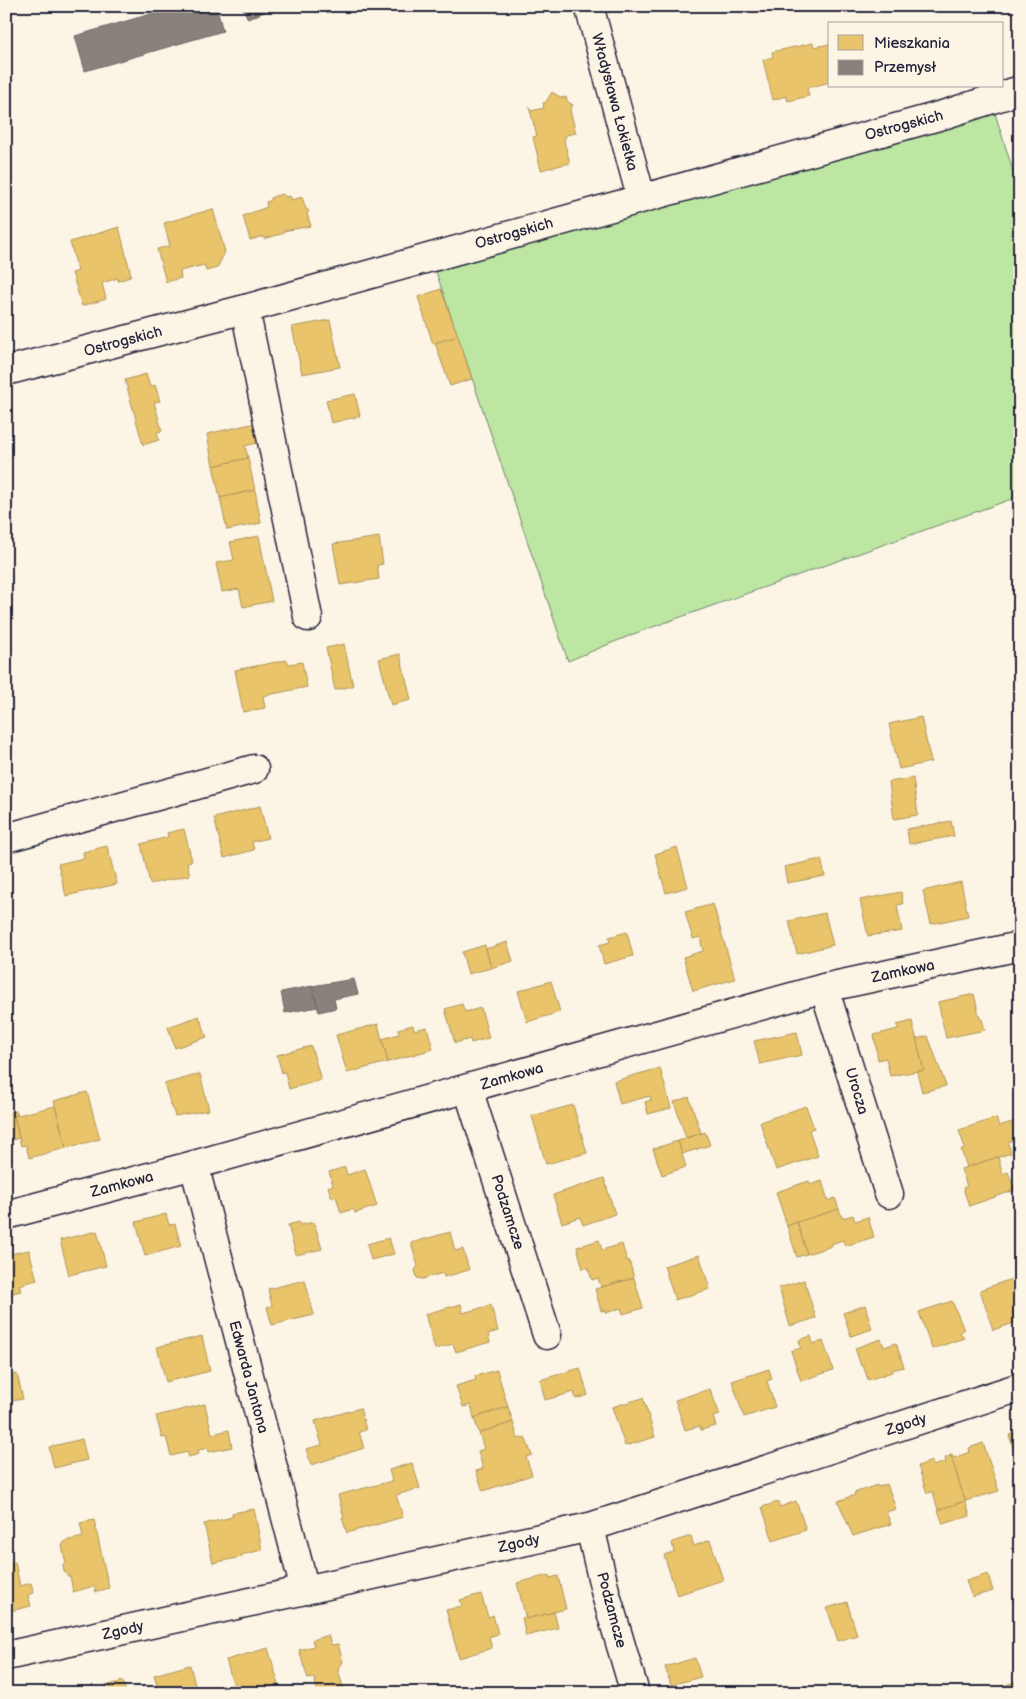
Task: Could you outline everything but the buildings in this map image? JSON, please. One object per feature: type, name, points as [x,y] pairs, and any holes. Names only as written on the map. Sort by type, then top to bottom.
[{"type":"street","name":"Władysława Łokietka","points":[[589,6],[642,197]]},
{"type":"street","name":"Ostrogskich","points":[[6,371],[245,309],[642,197],[946,114],[1020,90]]},
{"type":"street","points":[[245,309],[308,616]]},
{"type":"street","points":[[6,838],[254,769]]},
{"type":"street","name":"Zamkowa","points":[[6,1214],[194,1165],[824,988],[1020,946]]},
{"type":"street","name":"Urocza","points":[[824,988],[889,1194]]},
{"type":"street","name":"Podzamcze","points":[[468,1089],[548,1335]]},
{"type":"street","name":"Edwarda Jantona","points":[[194,1165],[305,1590]]},
{"type":"street","name":"Zgody","points":[[6,1656],[590,1527],[1020,1387]]},
{"type":"street","name":"Podzamcze","points":[[590,1527],[606,1595],[635,1693]]},
{"type":"green space","points":[[993,107],[1020,193],[1020,496],[636,633],[568,661],[436,272],[744,179]]}]
